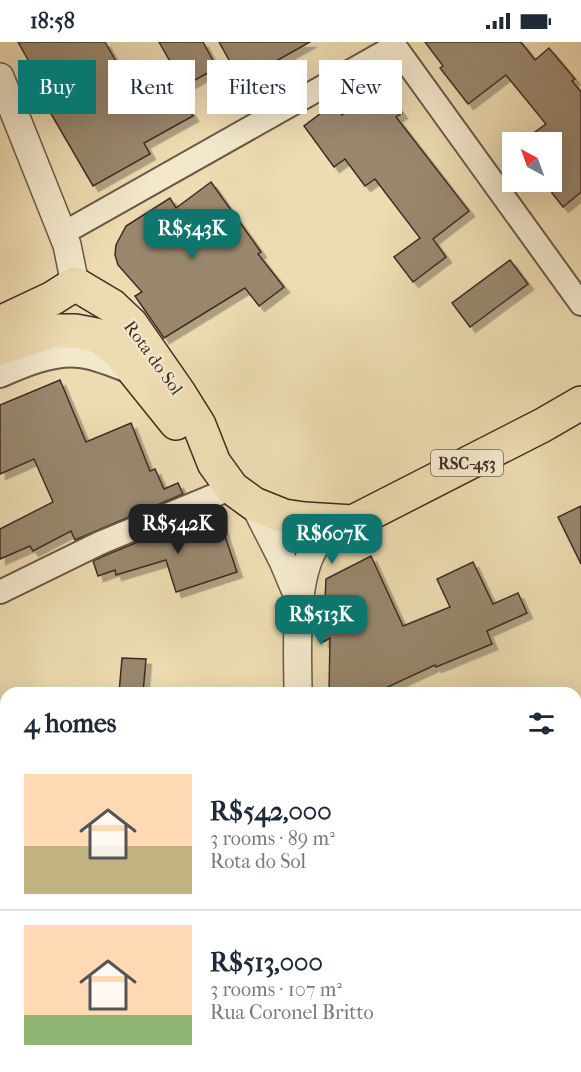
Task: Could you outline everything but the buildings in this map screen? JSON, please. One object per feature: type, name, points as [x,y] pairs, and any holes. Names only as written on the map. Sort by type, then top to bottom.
[{"type":"highway","points":[[0,323],[53,298],[75,284]]},
{"type":"highway","points":[[75,284],[96,335]]},
{"type":"highway","points":[[0,338],[61,306],[75,284]]},
{"type":"highway","name":"Rota do Sol","points":[[75,284],[112,306],[131,324],[180,393],[233,485]]},
{"type":"highway","name":"Rota do Sol","points":[[0,348],[51,331],[75,331],[96,335],[118,351],[188,439],[233,485],[284,516],[352,522]]},
{"type":"highway","name":"RSC-453","points":[[352,522],[581,404]]},
{"type":"street","points":[[62,234],[394,44],[581,304]]},
{"type":"street","points":[[0,77],[62,234],[75,284]]},
{"type":"street","points":[[0,376],[54,357],[81,356],[102,361],[138,375]]},
{"type":"street","points":[[0,592],[100,543],[233,485],[283,561],[299,598]]},
{"type":"street","points":[[298,687],[299,598],[309,562],[321,538],[352,522]]}]
